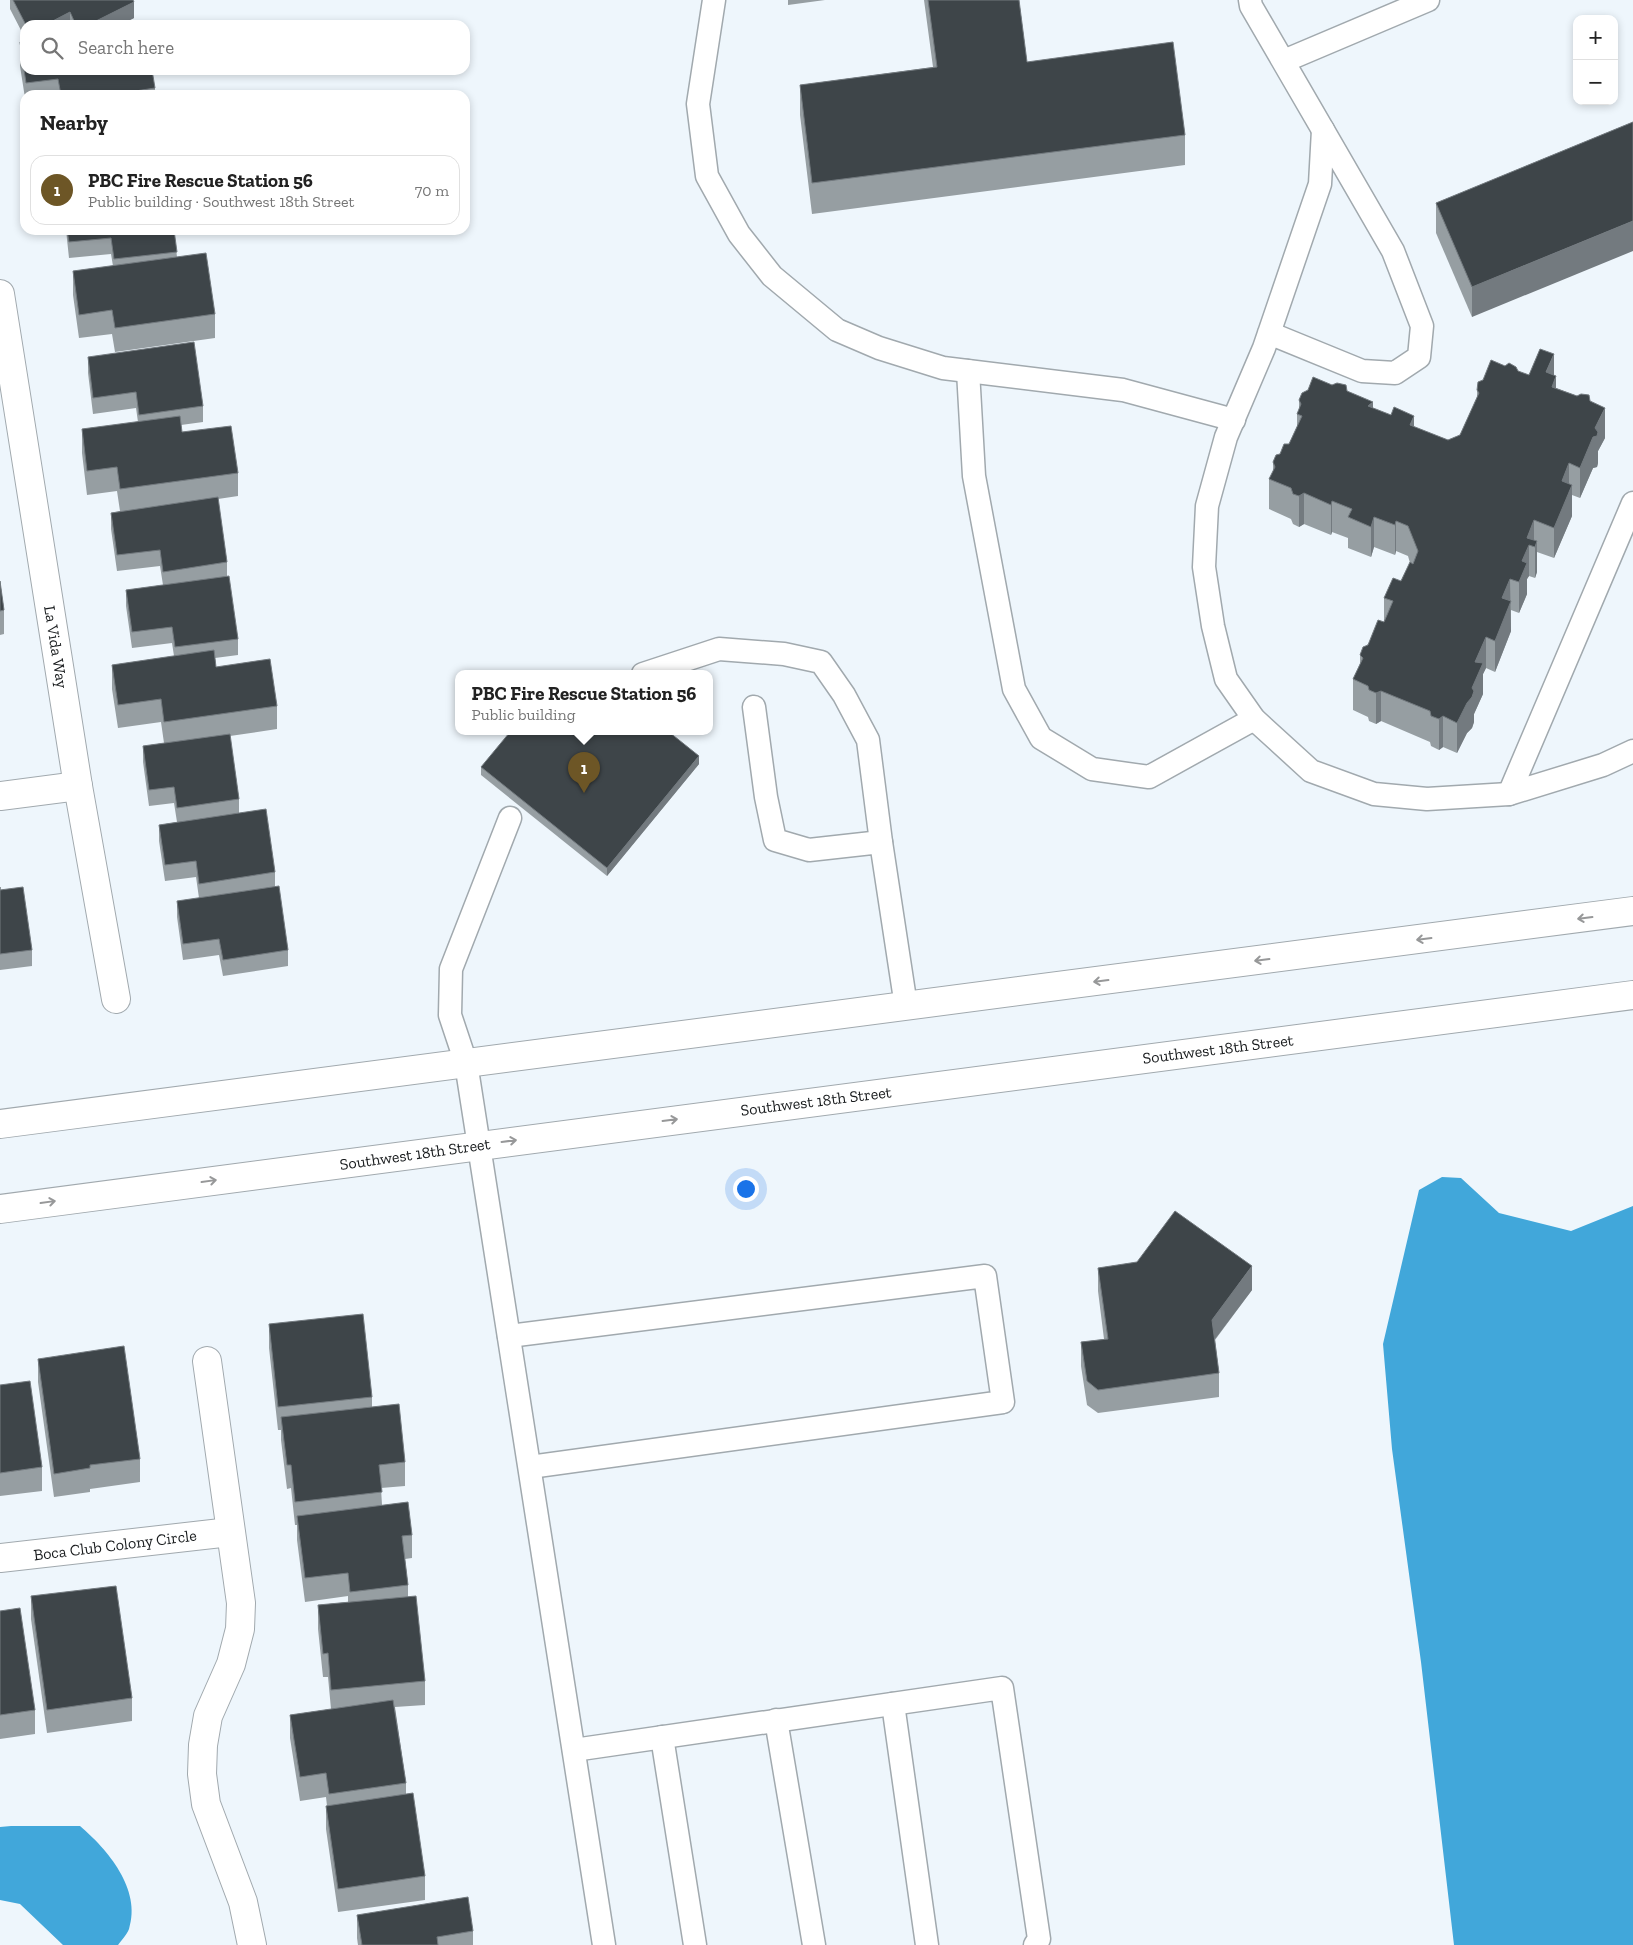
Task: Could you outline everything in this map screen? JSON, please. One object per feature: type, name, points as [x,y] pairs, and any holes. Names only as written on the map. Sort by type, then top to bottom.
[{"type":"main road","name":"La Vida Way","points":[[0,294],[78,786],[116,999]]},
{"type":"main road","points":[[0,796],[78,786]]},
{"type":"main road","points":[[0,1124],[1633,911]]},
{"type":"main road","name":"Southwest 18th Street","points":[[0,1208],[1633,995]]},
{"type":"main road","points":[[207,1361],[241,1603],[240,1629],[231,1664],[208,1716],[203,1745],[202,1774],[206,1804],[243,1902],[252,1945]]},
{"type":"main road","name":"Boca Club Colony Circle","points":[[0,1558],[230,1532]]},
{"type":"lane","points":[[714,0],[698,104],[707,176],[739,234],[772,276],[837,330],[879,348],[943,368],[1123,390],[1234,420]]},
{"type":"lane","points":[[1250,0],[1251,6],[1393,251],[1422,326],[1419,356],[1395,374],[1362,370],[1269,333]]},
{"type":"lane","points":[[1284,61],[1428,0]]},
{"type":"lane","points":[[1323,130],[1320,184],[1269,333],[1226,437],[1207,506],[1204,567],[1213,626],[1226,679],[1254,719],[1311,771],[1374,794],[1427,799],[1509,794],[1603,765],[1633,751]]},
{"type":"lane","points":[[968,371],[974,476],[1014,689],[1041,738],[1092,769],[1149,776],[1254,719]]},
{"type":"lane","points":[[1509,794],[1633,503]]},
{"type":"lane","points":[[655,670],[719,649],[784,654],[821,662],[844,695],[868,740],[881,842],[906,1006]]},
{"type":"lane","points":[[754,706],[766,797],[776,840],[809,850],[881,842]]},
{"type":"lane","points":[[510,818],[451,969],[450,1015],[466,1063],[604,1945]]},
{"type":"lane","points":[[509,1336],[985,1276],[1003,1402],[530,1468]]},
{"type":"lane","points":[[574,1750],[1002,1688],[1039,1939],[1035,1945]]},
{"type":"lane","points":[[893,1704],[927,1945]]},
{"type":"lane","points":[[776,1720],[814,1945]]},
{"type":"lane","points":[[662,1737],[695,1945]]},
{"type":"water","points":[[1442,1177],[1461,1178],[1499,1213],[1571,1231],[1633,1206],[1633,1945],[1454,1945],[1421,1662],[1392,1449],[1383,1344],[1419,1190]]},
{"type":"water","points":[[80,1826],[101,1846],[120,1871],[131,1899],[132,1914],[129,1929],[118,1945],[63,1945],[20,1904],[0,1900],[0,1827]]},
{"type":"building","points":[[13,0],[133,0],[134,2],[98,20],[74,20],[70,12],[55,20],[23,20]]},
{"type":"building","points":[[928,0],[1019,0],[1027,62],[1173,42],[1185,135],[812,183],[800,85],[937,67]]},
{"type":"building","points":[[25,75],[153,75],[155,88],[142,90],[60,90],[58,79],[26,83]]},
{"type":"building","points":[[1633,122],[1633,221],[1472,287],[1436,203]]},
{"type":"building","points":[[68,235],[175,235],[177,252],[114,259],[111,238],[69,242]]},
{"type":"building","points":[[206,253],[215,314],[115,328],[112,310],[79,315],[73,271]]},
{"type":"building","points":[[194,342],[203,406],[139,415],[136,392],[93,398],[88,357]]},
{"type":"building","points":[[1540,349],[1554,354],[1546,372],[1556,376],[1552,387],[1577,396],[1581,394],[1589,395],[1590,401],[1605,408],[1595,428],[1598,432],[1597,436],[1593,437],[1580,468],[1569,463],[1562,481],[1572,485],[1554,528],[1534,520],[1527,538],[1537,541],[1535,547],[1529,545],[1522,561],[1527,563],[1519,582],[1510,579],[1502,598],[1511,601],[1495,641],[1486,637],[1475,662],[1483,663],[1472,688],[1474,691],[1472,697],[1457,723],[1443,716],[1439,719],[1431,716],[1430,711],[1381,691],[1376,693],[1369,690],[1368,686],[1353,679],[1363,658],[1360,655],[1363,647],[1368,645],[1378,620],[1384,622],[1393,601],[1384,598],[1393,578],[1401,581],[1410,562],[1413,564],[1418,551],[1408,526],[1396,521],[1395,525],[1374,517],[1371,527],[1348,517],[1352,509],[1332,501],[1331,505],[1304,493],[1299,496],[1293,494],[1291,488],[1269,479],[1275,467],[1273,462],[1276,455],[1280,454],[1284,444],[1289,444],[1302,416],[1297,414],[1301,404],[1299,400],[1302,393],[1308,390],[1313,377],[1332,385],[1337,383],[1346,385],[1347,391],[1373,402],[1368,406],[1391,415],[1394,407],[1414,416],[1410,425],[1448,440],[1460,435],[1479,393],[1477,390],[1478,382],[1483,380],[1491,360],[1505,366],[1509,363],[1516,367],[1518,371],[1529,375]]},
{"type":"building","points":[[180,416],[182,432],[231,426],[238,473],[120,489],[117,467],[87,471],[82,429]]},
{"type":"building","points":[[218,497],[227,562],[163,572],[160,550],[117,555],[111,513]]},
{"type":"building","points":[[229,576],[238,639],[175,647],[172,627],[132,632],[126,590]]},
{"type":"building","points":[[0,581],[4,610],[0,611]]},
{"type":"building","points":[[214,650],[216,667],[270,659],[277,706],[164,722],[161,699],[118,705],[112,665]]},
{"type":"building","points":[[230,734],[239,799],[177,808],[174,787],[149,790],[143,746]]},
{"type":"building","points":[[508,735],[673,735],[699,756],[607,868],[481,767]]},
{"type":"building","points":[[266,809],[275,872],[199,884],[196,861],[165,865],[159,825]]},
{"type":"building","points":[[279,886],[288,950],[223,960],[219,939],[183,944],[177,901]]},
{"type":"building","points":[[23,887],[32,950],[0,954],[0,890]]},
{"type":"building","points":[[1175,1211],[1252,1266],[1212,1320],[1219,1373],[1098,1390],[1087,1381],[1081,1342],[1108,1339],[1098,1268],[1137,1262]]},
{"type":"building","points":[[363,1314],[372,1397],[278,1407],[269,1324]]},
{"type":"building","points":[[124,1346],[140,1459],[90,1465],[90,1468],[54,1474],[38,1359]]},
{"type":"building","points":[[30,1381],[42,1467],[0,1473],[0,1385]]},
{"type":"building","points":[[399,1404],[405,1462],[379,1465],[382,1492],[295,1502],[291,1465],[287,1465],[281,1417]]},
{"type":"building","points":[[408,1502],[412,1535],[402,1536],[408,1585],[350,1592],[348,1573],[305,1578],[297,1516]]},
{"type":"building","points":[[116,1586],[132,1698],[47,1710],[31,1596]]},
{"type":"building","points":[[416,1596],[425,1681],[331,1690],[328,1653],[323,1654],[318,1605]]},
{"type":"building","points":[[20,1608],[35,1710],[0,1715],[0,1611]]},
{"type":"building","points":[[393,1700],[406,1783],[329,1794],[326,1773],[300,1777],[290,1715]]},
{"type":"building","points":[[413,1793],[425,1876],[338,1889],[326,1806]]},
{"type":"building","points":[[468,1897],[473,1931],[437,1937],[438,1945],[362,1945],[357,1915]]},
{"type":"place","name":"PBC Fire Rescue Station 56","points":[[584,793]]}]
